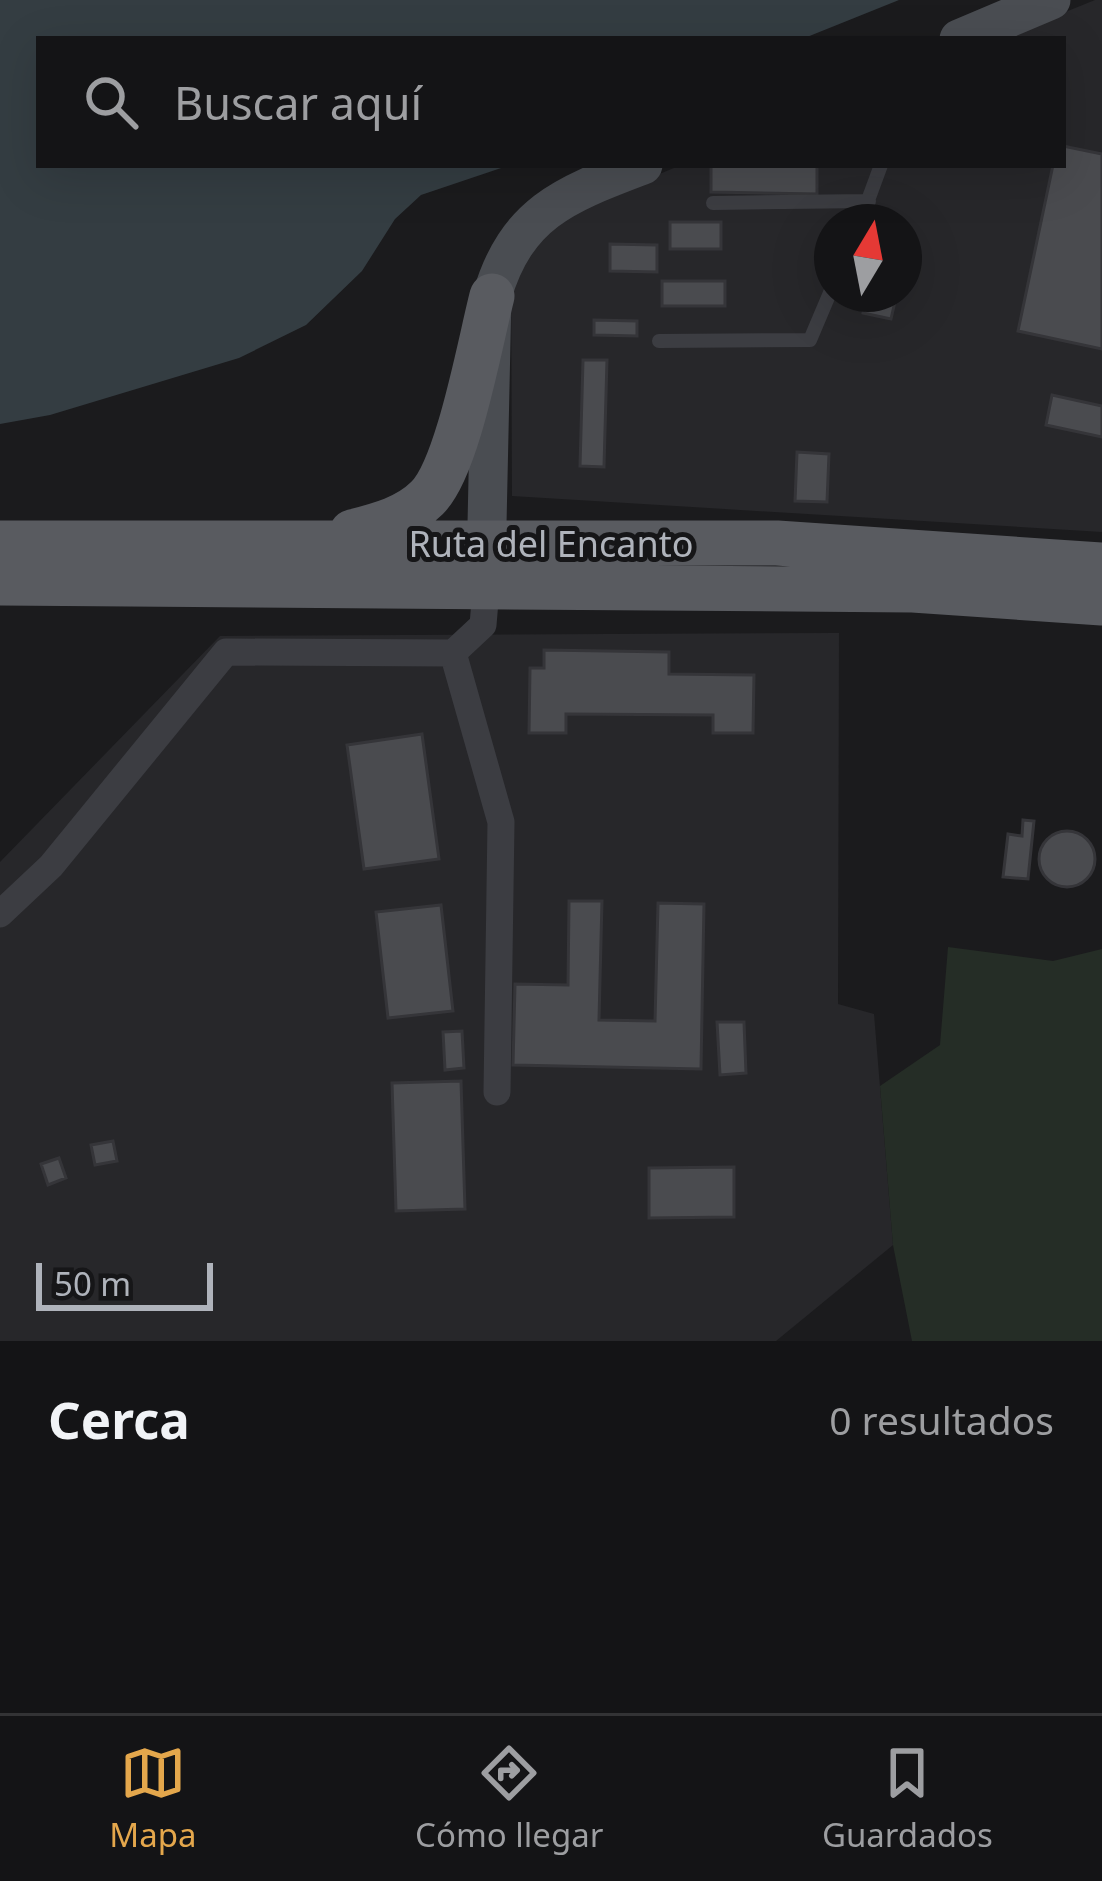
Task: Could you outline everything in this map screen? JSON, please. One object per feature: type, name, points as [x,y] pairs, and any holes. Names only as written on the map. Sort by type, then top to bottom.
[{"type":"main road","points":[[308,543],[402,517],[430,496],[458,426],[492,296]]},
{"type":"main road","name":"Ruta del Encanto","points":[[0,543],[308,543],[486,567],[1102,603]]},
{"type":"main road","name":"Ruta del Encanto","points":[[0,583],[486,567],[777,543],[1102,565]]},
{"type":"street","points":[[966,36],[1051,0]]},
{"type":"street","points":[[0,914],[51,866],[226,652],[453,652],[483,625],[492,296],[501,265],[533,220],[561,197],[635,168]]},
{"type":"street","points":[[453,652],[501,821],[497,1092]]},
{"type":"lane","points":[[868,204],[880,168]]},
{"type":"lane","points":[[713,203],[869,201]]},
{"type":"lane","points":[[658,341],[810,340],[822,312]]},
{"type":"shaded area","points":[[0,0],[899,0],[809,36],[36,36],[36,168],[501,168],[421,195],[395,219],[362,271],[306,325],[239,358],[50,415],[0,424]]},
{"type":"shaded area","points":[[1102,0],[1102,532],[512,496],[511,270],[574,210],[674,168],[1066,168],[1066,36],[1006,36]]},
{"type":"shaded area","points":[[839,633],[838,1004],[874,1014],[893,1245],[776,1341],[0,1341],[0,862],[220,636]]},
{"type":"shaded area","points":[[948,947],[1053,961],[1102,949],[1102,1341],[912,1341],[893,1245],[880,1086],[940,1045]]},
{"type":"building","points":[[1066,147],[1102,154],[1102,349],[1018,331],[1052,168],[1066,168]]},
{"type":"building","points":[[711,168],[817,168],[817,194],[711,192]]},
{"type":"building","points":[[670,222],[721,222],[721,249],[670,249]]},
{"type":"building","points":[[610,244],[657,245],[657,272],[610,271]]},
{"type":"building","points":[[662,281],[725,281],[725,306],[662,306]]},
{"type":"building","points":[[863,312],[893,312],[891,319]]},
{"type":"building","points":[[594,320],[637,321],[637,336],[594,335]]},
{"type":"building","points":[[583,360],[607,360],[604,467],[580,466]]},
{"type":"building","points":[[1052,395],[1102,406],[1102,437],[1046,425]]},
{"type":"building","points":[[797,452],[829,454],[827,502],[795,501]]},
{"type":"building","points":[[544,650],[669,652],[669,674],[754,675],[753,733],[713,733],[713,715],[566,714],[566,733],[529,733],[530,668],[544,668]]},
{"type":"building","points":[[422,734],[439,859],[364,869],[347,745]]},
{"type":"building","points":[[1023,820],[1034,821],[1028,879],[1003,877],[1008,834],[1022,836]]},
{"type":"building","points":[[1067,831],[1087,839],[1095,859],[1087,879],[1067,887],[1047,879],[1039,859],[1047,839]]},
{"type":"building","points":[[569,901],[602,901],[599,1020],[655,1021],[658,903],[704,904],[701,1069],[513,1065],[515,984],[568,985]]},
{"type":"building","points":[[441,905],[453,1011],[388,1018],[376,912]]},
{"type":"building","points":[[717,1022],[744,1022],[746,1073],[720,1075]]},
{"type":"building","points":[[462,1031],[464,1068],[445,1070],[443,1032]]},
{"type":"building","points":[[461,1081],[465,1209],[396,1211],[392,1083]]},
{"type":"building","points":[[113,1141],[117,1161],[95,1165],[91,1145]]},
{"type":"building","points":[[59,1158],[66,1178],[48,1185],[41,1164]]},
{"type":"building","points":[[734,1167],[734,1217],[649,1218],[649,1168]]}]
